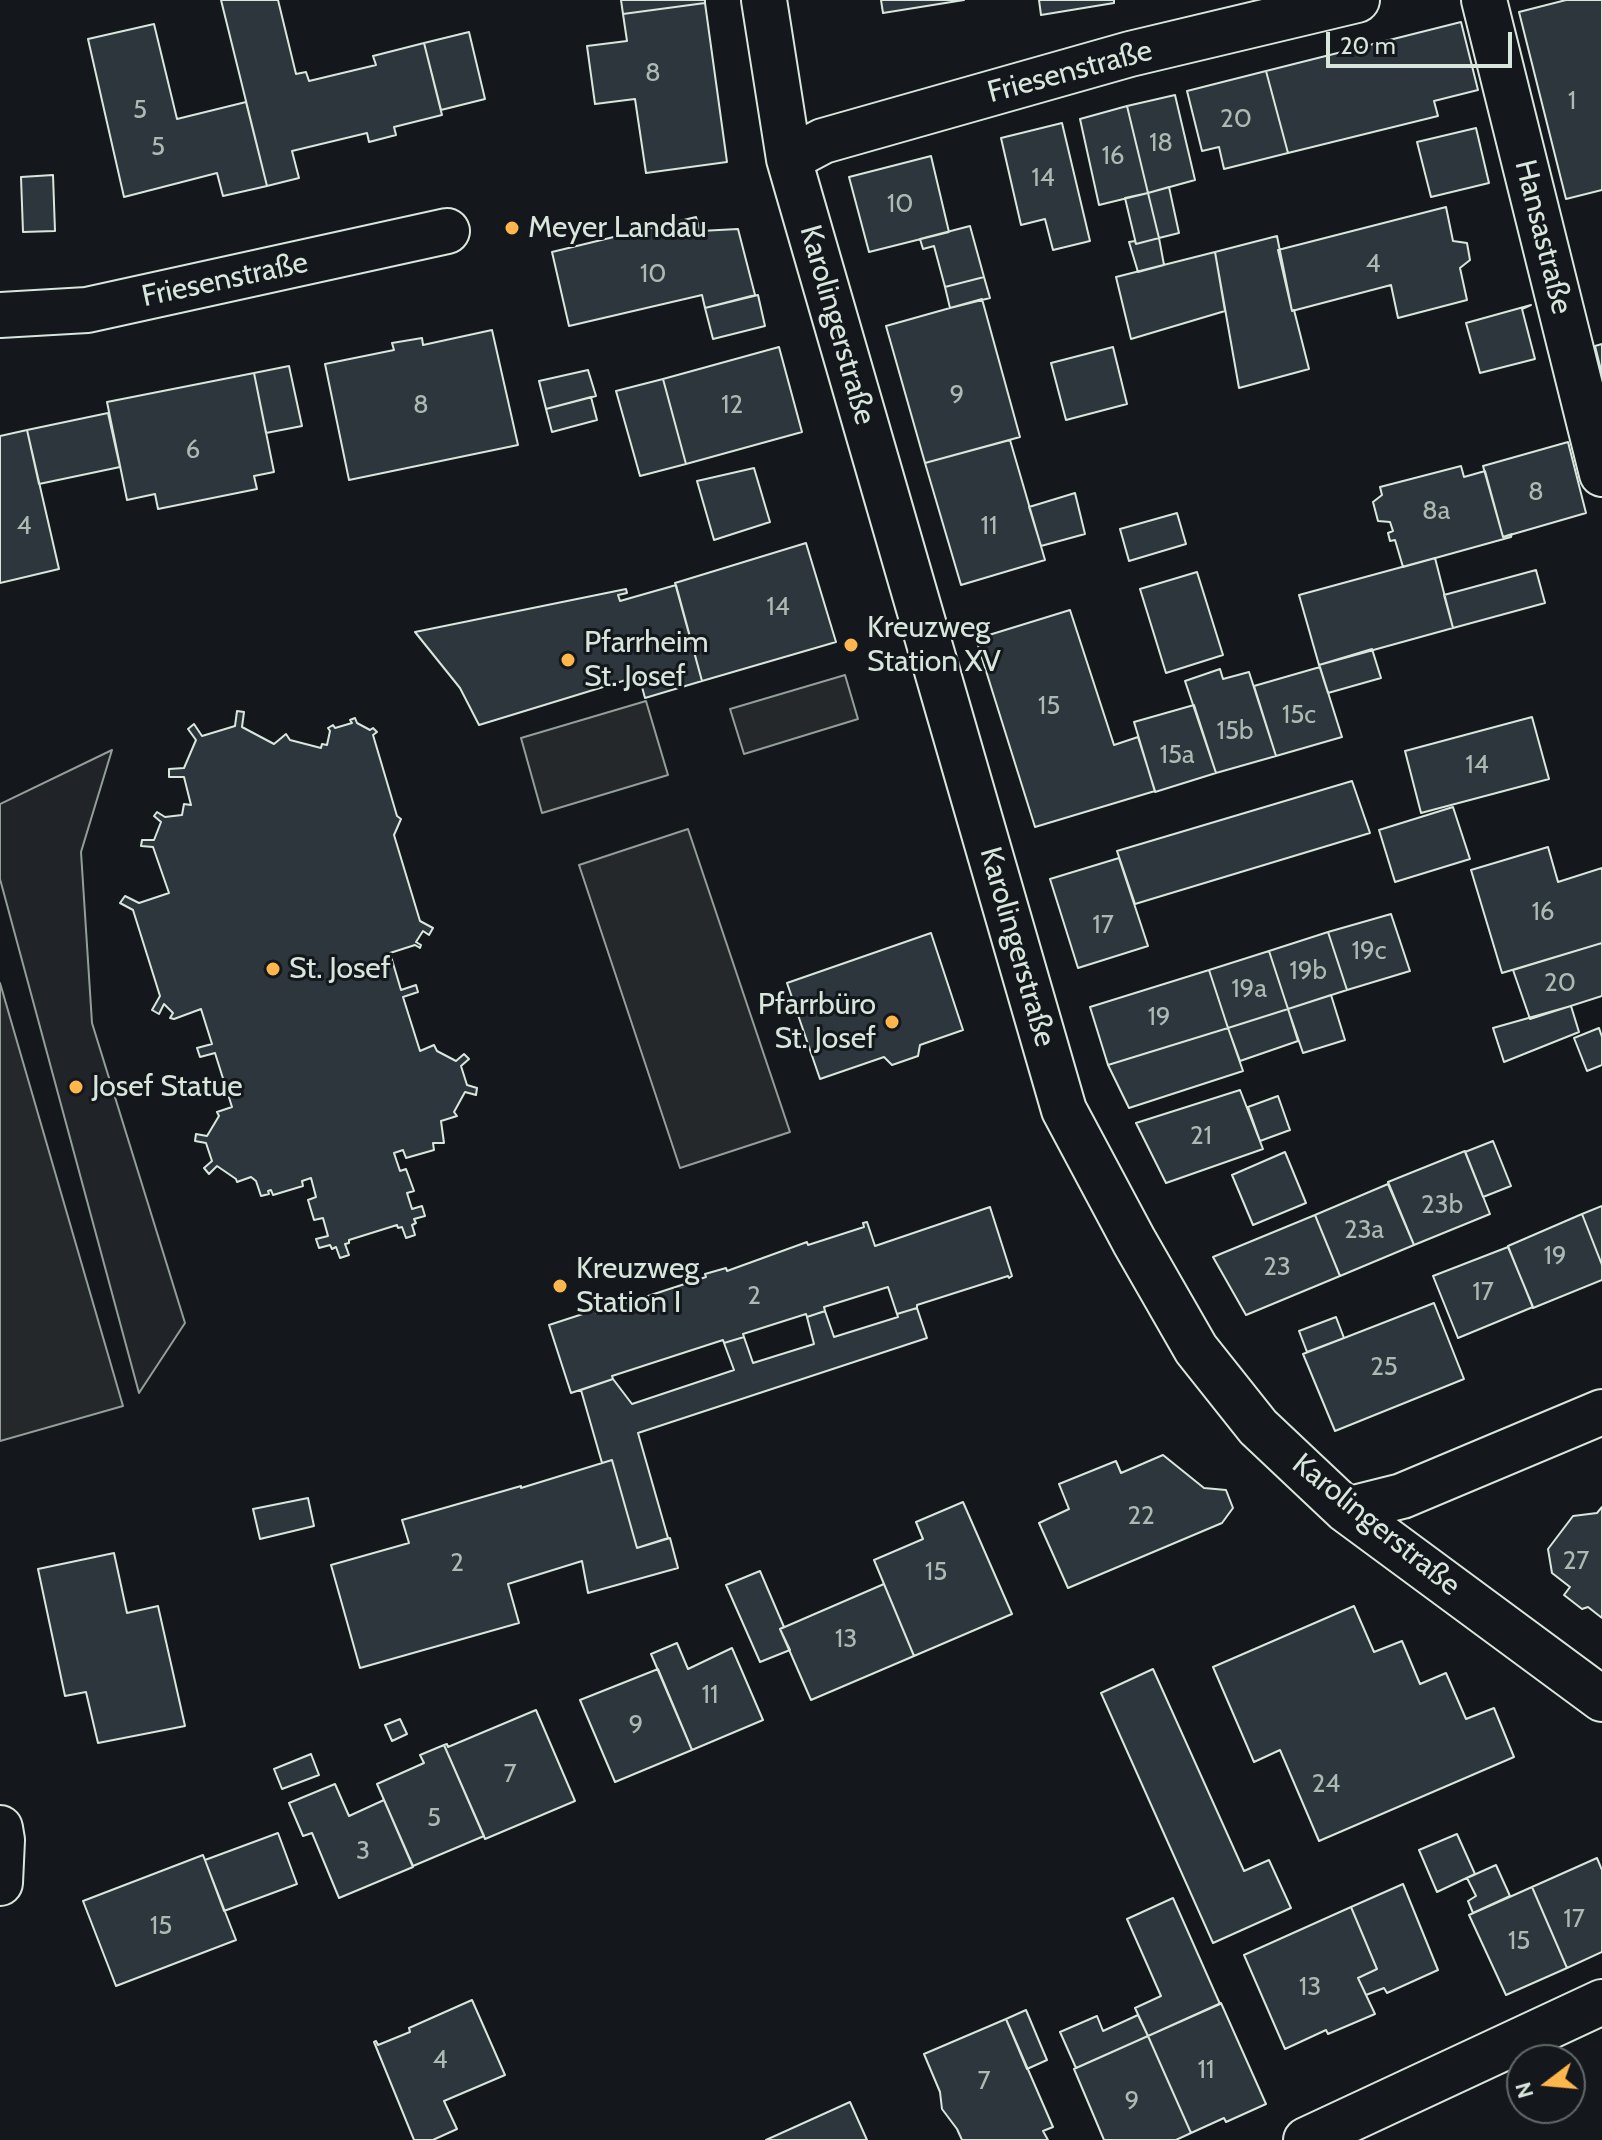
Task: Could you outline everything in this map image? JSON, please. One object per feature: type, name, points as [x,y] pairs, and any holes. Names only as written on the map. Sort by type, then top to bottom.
[{"type":"street","name":"Karolingerstraße","points":[[764,0],[789,159],[1064,1110],[1196,1349],[1258,1427],[1346,1510],[1602,1699]]},
{"type":"street","name":"Friesenstraße","points":[[789,159],[823,141],[1130,54],[1357,0]]},
{"type":"street","name":"Hansastraße","points":[[1484,0],[1602,474]]},
{"type":"street","name":"Friesenstraße","points":[[0,315],[87,310],[447,231]]},
{"type":"street","points":[[1346,1510],[1402,1496],[1602,1412]]},
{"type":"street","points":[[0,1828],[0,1883]]},
{"type":"street","points":[[1306,2140],[1602,2002]]},
{"type":"shaded area","points":[[845,675],[858,719],[744,754],[730,709]]},
{"type":"shaded area","points":[[646,701],[668,775],[542,813],[521,738]]},
{"type":"shaded area","points":[[112,750],[81,852],[92,1023],[185,1323],[139,1393],[0,879],[0,804]]},
{"type":"shaded area","points":[[688,829],[790,1132],[680,1168],[579,865]]},
{"type":"shaded area","points":[[0,983],[123,1406],[0,1441]]},
{"type":"building","points":[[221,0],[278,0],[296,74],[306,72],[309,81],[376,65],[373,56],[424,43],[442,115],[394,127],[396,135],[369,142],[367,133],[292,151],[299,178],[267,186]]},
{"type":"building","points":[[621,0],[705,0],[705,3],[623,14]]},
{"type":"building","points":[[881,0],[964,0],[883,13]]},
{"type":"building","points":[[1039,0],[1114,0],[1114,3],[1041,15]]},
{"type":"building","points":[[1566,0],[1602,0],[1602,190],[1566,199],[1519,12]]},
{"type":"building","points":[[705,3],[727,162],[646,173],[635,99],[595,104],[587,46],[627,41],[623,14]]},
{"type":"building","points":[[1461,22],[1478,90],[1434,101],[1438,116],[1288,153],[1266,71]]},
{"type":"building","points":[[154,24],[177,119],[246,102],[267,186],[223,196],[217,173],[124,197],[88,39]]},
{"type":"building","points":[[469,32],[485,99],[441,110],[424,43]]},
{"type":"building","points":[[1266,71],[1288,153],[1224,169],[1219,147],[1202,151],[1187,91]]},
{"type":"building","points":[[1175,95],[1195,180],[1148,193],[1127,106]]},
{"type":"building","points":[[1127,106],[1148,193],[1099,205],[1080,119]]},
{"type":"building","points":[[1062,123],[1090,241],[1053,250],[1045,219],[1021,225],[1001,138]]},
{"type":"building","points":[[1476,128],[1489,183],[1431,197],[1417,142]]},
{"type":"building","points":[[931,156],[949,232],[869,252],[849,177]]},
{"type":"building","points":[[53,175],[55,231],[23,232],[21,177]]},
{"type":"building","points":[[1169,187],[1179,233],[1159,238],[1148,193]]},
{"type":"building","points":[[1148,193],[1159,238],[1136,244],[1125,198]]},
{"type":"building","points":[[1446,207],[1453,241],[1467,243],[1470,260],[1460,268],[1467,300],[1398,318],[1391,285],[1292,311],[1278,250]]},
{"type":"building","points":[[696,217],[700,231],[738,229],[755,295],[705,308],[702,295],[569,326],[552,252]]},
{"type":"building","points":[[970,226],[984,277],[945,287],[934,246],[923,249],[920,239]]},
{"type":"building","points":[[1277,236],[1292,311],[1309,369],[1239,388],[1215,252]]},
{"type":"building","points":[[1159,238],[1164,265],[1138,272],[1129,242],[1135,241],[1136,244]]},
{"type":"building","points":[[1215,252],[1225,311],[1131,339],[1116,277]]},
{"type":"building","points":[[984,277],[990,298],[950,308],[945,287]]},
{"type":"building","points":[[758,295],[765,326],[713,339],[705,308]]},
{"type":"building","points":[[982,299],[1020,437],[925,463],[886,326]]},
{"type":"building","points":[[1531,305],[1522,309],[1535,359],[1480,373],[1466,323]]},
{"type":"building","points":[[492,330],[518,445],[349,480],[325,364],[394,350],[392,343],[422,338],[423,345]]},
{"type":"building","points":[[1602,344],[1602,374],[1595,346]]},
{"type":"building","points":[[779,347],[802,432],[686,464],[663,379]]},
{"type":"building","points":[[1113,347],[1127,404],[1066,420],[1051,363]]},
{"type":"building","points":[[289,366],[302,426],[266,433],[254,373]]},
{"type":"building","points":[[588,370],[596,396],[546,409],[539,381]]},
{"type":"building","points":[[254,373],[274,472],[254,476],[257,489],[158,509],[155,494],[127,500],[107,402]]},
{"type":"building","points":[[663,379],[686,464],[640,476],[616,391]]},
{"type":"building","points":[[591,397],[597,420],[552,432],[546,409]]},
{"type":"building","points":[[108,413],[120,467],[39,484],[27,430]]},
{"type":"building","points":[[27,430],[59,569],[0,583],[0,436]]},
{"type":"building","points":[[1010,440],[1045,560],[961,585],[925,463]]},
{"type":"building","points":[[1568,442],[1586,513],[1503,537],[1483,466]]},
{"type":"building","points":[[1461,466],[1464,477],[1485,471],[1503,537],[1512,534],[1511,537],[1403,567],[1395,540],[1390,541],[1388,533],[1393,531],[1390,522],[1378,521],[1373,502],[1382,495],[1380,487]]},
{"type":"building","points":[[754,468],[770,522],[714,540],[697,481]]},
{"type":"building","points":[[1075,493],[1085,534],[1041,546],[1029,507]]},
{"type":"building","points":[[1177,513],[1186,544],[1129,561],[1120,529]]},
{"type":"building","points":[[806,543],[836,642],[702,681],[675,583]]},
{"type":"building","points":[[1435,558],[1453,628],[1319,665],[1299,595]]},
{"type":"building","points":[[1536,570],[1545,603],[1453,628],[1444,595]]},
{"type":"building","points":[[1197,572],[1223,655],[1166,673],[1140,589]]},
{"type":"building","name":"Pfarrheim St. Josef","points":[[676,585],[702,681],[645,698],[639,676],[479,725],[460,688],[415,632],[626,589],[627,593],[618,595],[620,601]]},
{"type":"building","points":[[1070,610],[1114,745],[1138,737],[1155,791],[1035,827],[976,639]]},
{"type":"building","points":[[1372,649],[1381,678],[1328,693],[1319,665]]},
{"type":"building","points":[[1320,667],[1342,737],[1276,756],[1254,686]]},
{"type":"building","points":[[1220,669],[1223,679],[1249,672],[1276,756],[1216,773],[1185,681]]},
{"type":"building","points":[[1194,705],[1216,773],[1155,792],[1134,722]]},
{"type":"building","name":"St. Josef","points":[[237,711],[244,712],[242,727],[274,744],[286,734],[290,740],[321,748],[322,744],[327,745],[328,728],[352,723],[350,720],[355,718],[357,723],[377,732],[373,735],[397,816],[401,819],[394,835],[420,921],[433,928],[429,935],[423,931],[416,942],[421,945],[420,948],[415,945],[390,953],[401,990],[416,985],[418,992],[403,997],[420,1051],[434,1045],[437,1051],[456,1061],[464,1054],[469,1059],[461,1066],[467,1085],[477,1088],[476,1095],[465,1092],[454,1112],[457,1116],[441,1121],[444,1143],[433,1143],[434,1150],[406,1158],[403,1150],[394,1153],[400,1171],[406,1169],[414,1191],[407,1193],[412,1209],[422,1206],[425,1216],[414,1219],[415,1235],[406,1238],[402,1227],[398,1228],[397,1225],[349,1240],[345,1244],[349,1255],[340,1258],[336,1247],[319,1248],[316,1239],[328,1236],[323,1218],[314,1220],[308,1200],[316,1197],[311,1178],[302,1181],[303,1186],[273,1195],[271,1190],[269,1194],[261,1196],[256,1181],[251,1177],[237,1182],[217,1166],[209,1174],[204,1168],[212,1161],[206,1143],[195,1141],[196,1134],[207,1136],[219,1116],[217,1112],[232,1107],[215,1053],[200,1057],[197,1048],[212,1044],[201,1009],[174,1019],[170,1018],[173,1013],[164,1004],[159,1014],[152,1010],[160,996],[133,910],[120,903],[125,896],[139,903],[169,893],[153,847],[141,846],[142,840],[154,840],[161,822],[154,816],[157,812],[165,817],[182,815],[184,804],[191,805],[184,777],[169,777],[169,769],[184,768],[196,740],[188,729],[194,724],[202,736],[235,726]]},
{"type":"building","points":[[1532,717],[1549,779],[1421,813],[1405,751]]},
{"type":"building","points":[[1352,781],[1370,833],[1135,904],[1117,851]]},
{"type":"building","points":[[1453,807],[1470,859],[1395,882],[1379,830]]},
{"type":"building","points":[[1548,847],[1558,882],[1602,868],[1602,943],[1502,973],[1471,870]]},
{"type":"building","points":[[1119,858],[1148,946],[1078,968],[1050,879]]},
{"type":"building","points":[[1391,914],[1410,971],[1347,990],[1328,932]]},
{"type":"building","points":[[1328,932],[1347,990],[1288,1009],[1269,951]]},
{"type":"building","points":[[931,933],[963,1030],[920,1045],[918,1056],[892,1065],[884,1057],[820,1079],[787,983]]},
{"type":"building","points":[[1602,943],[1602,996],[1530,1019],[1513,970]]},
{"type":"building","points":[[1269,951],[1288,1009],[1228,1028],[1209,970]]},
{"type":"building","points":[[1209,970],[1228,1028],[1108,1065],[1090,1007]]},
{"type":"building","points":[[1331,995],[1345,1040],[1303,1053],[1288,1009]]},
{"type":"building","points":[[1571,1006],[1579,1032],[1504,1062],[1493,1028]]},
{"type":"building","points":[[1288,1009],[1298,1041],[1240,1061],[1228,1028]]},
{"type":"building","points":[[1228,1028],[1243,1071],[1129,1108],[1108,1065]]},
{"type":"building","points":[[1599,1028],[1602,1065],[1587,1071],[1574,1038]]},
{"type":"building","points":[[1240,1090],[1263,1149],[1166,1183],[1136,1123]]},
{"type":"building","points":[[1278,1096],[1290,1130],[1260,1141],[1248,1107]]},
{"type":"building","points":[[1493,1141],[1511,1186],[1483,1197],[1465,1152]]},
{"type":"building","points":[[1465,1151],[1490,1214],[1414,1245],[1388,1182]]},
{"type":"building","points":[[1285,1152],[1306,1203],[1253,1225],[1232,1175]]},
{"type":"building","points":[[1388,1184],[1414,1245],[1340,1276],[1315,1215]]},
{"type":"building","points":[[1602,1206],[1602,1265],[1582,1214]]},
{"type":"building","points":[[990,1207],[1012,1276],[1009,1278],[917,1305],[917,1308],[897,1314],[888,1287],[824,1307],[825,1311],[807,1317],[806,1314],[743,1334],[744,1337],[724,1343],[723,1340],[612,1376],[613,1379],[571,1393],[549,1325],[595,1310],[596,1313],[706,1277],[705,1274],[726,1268],[727,1271],[807,1242],[808,1245],[864,1227],[863,1223],[867,1222],[875,1246]]},
{"type":"building","points":[[1582,1214],[1602,1265],[1602,1280],[1533,1308],[1508,1246]]},
{"type":"building","points":[[1315,1215],[1340,1276],[1246,1315],[1213,1257]]},
{"type":"building","points":[[1508,1247],[1533,1307],[1458,1338],[1433,1276]]},
{"type":"building","points":[[1434,1303],[1464,1379],[1335,1431],[1303,1354]]},
{"type":"building","points":[[917,1308],[927,1338],[638,1433],[668,1538],[637,1548],[612,1460],[602,1463],[581,1390],[613,1379],[632,1404],[734,1370],[724,1343],[744,1337],[753,1363],[814,1344],[807,1317],[825,1311],[834,1337]]},
{"type":"building","points":[[1336,1317],[1344,1338],[1307,1352],[1299,1331]]},
{"type":"building","points":[[1163,1455],[1204,1488],[1226,1490],[1233,1508],[1222,1523],[1068,1588],[1039,1523],[1069,1509],[1059,1484],[1116,1461],[1121,1473]]},
{"type":"building","points":[[612,1460],[637,1548],[670,1538],[678,1568],[588,1593],[582,1561],[508,1584],[519,1623],[360,1668],[331,1565],[409,1543],[402,1520]]},
{"type":"building","points":[[308,1498],[314,1526],[260,1539],[253,1509]]},
{"type":"building","points":[[963,1502],[1012,1614],[914,1656],[874,1560],[923,1539],[916,1522]]},
{"type":"building","points":[[1602,1507],[1602,1618],[1588,1607],[1582,1609],[1564,1595],[1570,1587],[1552,1573],[1548,1549],[1573,1516],[1597,1513]]},
{"type":"building","points":[[114,1553],[127,1613],[158,1606],[185,1726],[98,1743],[86,1692],[65,1696],[38,1569]]},
{"type":"building","points":[[760,1571],[784,1627],[780,1629],[790,1650],[760,1662],[726,1585]]},
{"type":"building","points":[[884,1584],[914,1656],[811,1700],[780,1629]]},
{"type":"building","points":[[1354,1606],[1374,1652],[1402,1641],[1420,1684],[1446,1673],[1466,1719],[1494,1708],[1514,1757],[1319,1841],[1280,1750],[1254,1762],[1213,1667]]},
{"type":"building","points":[[677,1643],[688,1669],[732,1648],[763,1720],[692,1750],[651,1654]]},
{"type":"building","points":[[658,1669],[692,1750],[615,1782],[580,1700]]},
{"type":"building","points":[[1153,1669],[1244,1871],[1269,1860],[1291,1908],[1213,1943],[1101,1693]]},
{"type":"building","points":[[536,1710],[575,1801],[485,1839],[444,1745],[448,1747]]},
{"type":"building","points":[[400,1719],[407,1734],[392,1741],[385,1725]]},
{"type":"building","points":[[444,1745],[484,1836],[413,1866],[377,1784],[424,1763],[420,1755]]},
{"type":"building","points":[[311,1754],[319,1775],[282,1789],[274,1769]]},
{"type":"building","points":[[335,1784],[349,1816],[384,1800],[413,1867],[339,1898],[312,1833],[303,1836],[289,1803]]},
{"type":"building","points":[[278,1833],[297,1884],[224,1911],[205,1860]]},
{"type":"building","points":[[1457,1834],[1475,1874],[1437,1892],[1419,1850]]},
{"type":"building","points":[[203,1855],[236,1940],[116,1986],[83,1901]]},
{"type":"building","points":[[1597,1858],[1602,1870],[1602,1952],[1567,1968],[1532,1887]]},
{"type":"building","points":[[1496,1865],[1510,1896],[1473,1913],[1468,1901],[1476,1896],[1467,1878]]},
{"type":"building","points":[[1403,1884],[1438,1970],[1387,1993],[1384,1988],[1366,1995],[1358,1978],[1377,1969],[1351,1907]]},
{"type":"building","points":[[1532,1887],[1567,1968],[1506,1995],[1469,1915]]},
{"type":"building","points":[[1173,1898],[1220,2004],[1148,2036],[1135,2008],[1161,1996],[1127,1919]]},
{"type":"building","points":[[1351,1907],[1377,1969],[1358,1978],[1375,2014],[1328,2034],[1326,2030],[1285,2049],[1244,1955]]},
{"type":"building","points":[[472,2000],[505,2075],[444,2101],[457,2129],[433,2140],[414,2140],[374,2042],[378,2045],[410,2032],[409,2028]]},
{"type":"building","points":[[1221,2003],[1266,2104],[1191,2133],[1148,2036]]},
{"type":"building","points":[[1026,2010],[1047,2060],[1027,2069],[1006,2019]]},
{"type":"building","points":[[1138,2015],[1148,2036],[1076,2068],[1060,2032],[1097,2016],[1103,2031]]},
{"type":"building","points":[[1006,2019],[1053,2127],[1043,2131],[1048,2140],[962,2140],[942,2109],[940,2092],[924,2054]]},
{"type":"building","points":[[1148,2036],[1191,2133],[1176,2140],[1104,2140],[1074,2069]]},
{"type":"building","points":[[850,2102],[867,2140],[766,2140]]},
{"type":"place","name":"Meyer Landau","points":[[512,228]]},
{"type":"place","name":"Kreuzweg Station XV","points":[[851,645]]},
{"type":"place","name":"Pfarrheim St. Josef","points":[[568,660]]},
{"type":"place","name":"St. Josef","points":[[273,969]]},
{"type":"place","name":"Pfarrbüro St. Josef","points":[[892,1022]]},
{"type":"place","name":"Josef Statue","points":[[76,1087]]},
{"type":"place","name":"Kreuzweg Station I","points":[[560,1286]]}]
